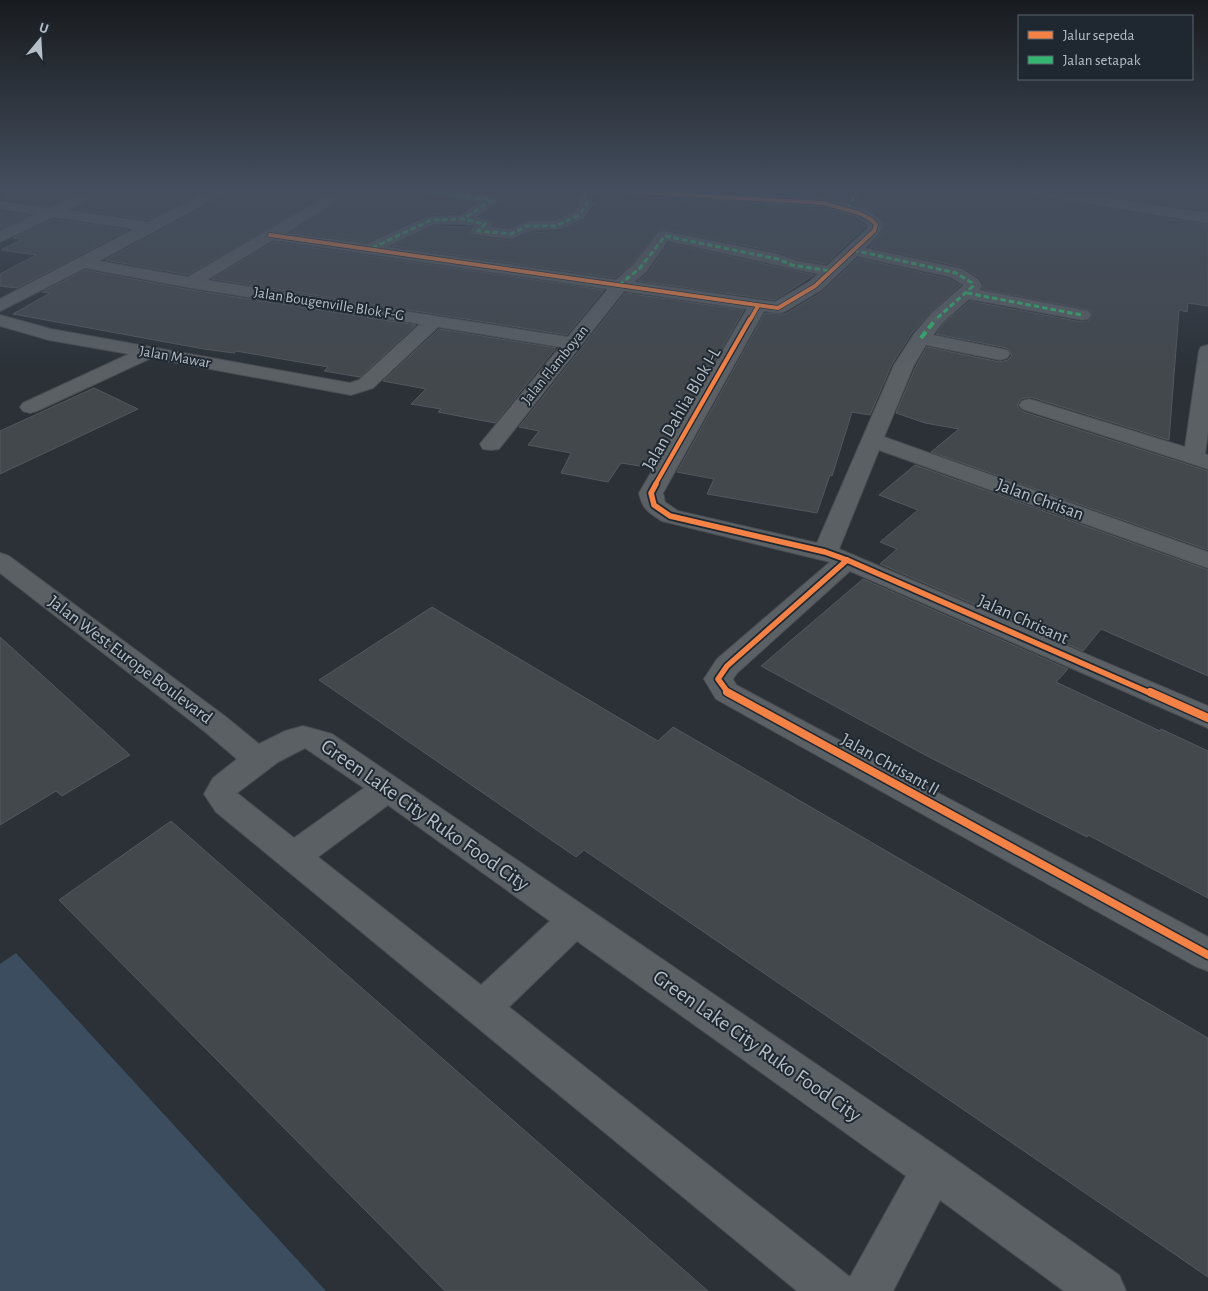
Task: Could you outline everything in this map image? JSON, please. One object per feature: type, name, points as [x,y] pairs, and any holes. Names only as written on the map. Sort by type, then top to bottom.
[{"type":"street","points":[[0,306],[109,250]]},
{"type":"street","points":[[191,283],[245,250]]},
{"type":"street","points":[[378,250],[778,308],[815,286],[854,250]]},
{"type":"street","name":"Jalan Flamboyan","points":[[491,444],[619,286],[639,269],[654,250]]},
{"type":"street","name":"Jalan Flamboyan","points":[[735,250],[778,259],[792,265],[830,271]]},
{"type":"street","points":[[836,556],[872,440],[904,365],[920,338],[938,317],[973,286],[956,272],[855,250]]},
{"type":"street","name":"Jalan Bougenville Blok F-G","points":[[85,263],[191,283],[573,342]]},
{"type":"street","points":[[967,293],[1082,315]]},
{"type":"street","name":"Jalan Dahlia Blok I-L","points":[[758,306],[651,493],[654,505],[670,516],[836,556]]},
{"type":"street","name":"Jalan Mawar","points":[[0,320],[49,334],[350,389],[366,384],[434,321]]},
{"type":"street","points":[[920,338],[1000,354]]},
{"type":"street","points":[[1029,406],[1201,460],[1208,351]]},
{"type":"street","points":[[30,407],[149,352]]},
{"type":"street","name":"Jalan Chrisan","points":[[872,440],[1208,560]]},
{"type":"street","name":"Jalan Chrisant","points":[[836,556],[1208,718]]},
{"type":"street","name":"Jalan Chrisant II","points":[[836,556],[727,666],[718,679],[726,692],[1208,955]]},
{"type":"street","name":"Jalan West Europe Boulevard","points":[[0,561],[216,724],[259,761]]},
{"type":"street","name":"Green Lake City Ruko Food City","points":[[833,1291],[484,1008],[292,857],[227,803],[220,794],[224,786],[232,778],[291,740],[303,736],[321,742],[933,1169],[1103,1291]]},
{"type":"street","points":[[292,857],[387,789]]},
{"type":"street","points":[[484,1008],[576,919]]},
{"type":"street","points":[[868,1291],[933,1169]]},
{"type":"water","points":[[16,953],[326,1291],[0,1291],[0,964]]},
{"type":"building","points":[[3,250],[89,250],[17,288],[0,286],[0,274],[36,255]]},
{"type":"building","points":[[123,250],[230,250],[188,275],[105,260]]},
{"type":"building","points":[[259,250],[330,250],[604,290],[567,335],[212,279]]},
{"type":"building","points":[[422,250],[643,250],[632,264],[615,278]]},
{"type":"building","points":[[664,250],[702,250],[814,275],[775,300],[638,281],[647,274]]},
{"type":"building","points":[[769,250],[840,250],[826,264],[796,259]]},
{"type":"building","points":[[884,250],[1208,250],[1208,306],[1188,303],[1187,312],[1179,310],[1169,440],[1030,397],[1021,399],[1017,405],[1021,411],[1208,471],[1208,550],[931,452],[959,429],[925,423],[896,413],[916,366],[927,347],[1000,362],[1008,360],[1012,355],[1007,348],[936,334],[945,322],[970,301],[1082,322],[1088,321],[1092,316],[1090,310],[982,289],[984,285],[980,278],[962,267]]},
{"type":"building","points":[[858,258],[949,279],[961,285],[931,312],[912,333],[892,364],[870,415],[852,412],[832,476],[830,475],[817,513],[707,494],[714,479],[677,472],[765,313],[785,314],[822,292]]},
{"type":"building","points":[[85,270],[191,290],[416,325],[360,377],[324,371],[328,367],[236,351],[234,353],[204,349],[13,314],[50,293],[42,292]]},
{"type":"building","points":[[625,293],[744,310],[652,468],[621,463],[608,482],[561,473],[571,453],[528,445],[539,431],[519,427]]},
{"type":"building","points":[[439,329],[556,348],[495,423],[438,412],[441,409],[411,404],[426,389],[383,381]]},
{"type":"building","points":[[94,388],[138,409],[0,474],[0,431]]},
{"type":"building","points":[[915,465],[1208,570],[1208,676],[1101,629],[1083,651],[880,564],[897,549],[880,542],[918,510],[879,495]]},
{"type":"building","points":[[863,579],[1068,669],[1056,682],[1160,731],[1161,729],[1208,751],[1208,898],[1088,835],[1087,837],[927,756],[761,666]]},
{"type":"building","points":[[432,607],[658,741],[673,727],[1208,1038],[1208,1277],[584,850],[576,857],[319,680]]},
{"type":"building","points":[[0,637],[130,755],[62,796],[56,791],[0,825]]},
{"type":"building","points":[[171,821],[708,1291],[445,1291],[59,900]]},
{"type":"marked path","points":[[619,285],[639,269],[654,250]]},
{"type":"marked path","points":[[735,250],[778,259],[792,265],[830,271]]},
{"type":"marked path","points":[[854,250],[956,273],[972,283],[973,286],[938,317],[921,338]]},
{"type":"marked path","points":[[967,293],[1082,315]]},
{"type":"cycle path","points":[[376,250],[778,308],[815,286],[853,250]]},
{"type":"cycle path","points":[[758,306],[651,493],[654,505],[670,516],[825,552],[847,560],[1208,718]]},
{"type":"cycle path","points":[[847,560],[727,666],[718,679],[726,692],[1208,955]]}]
